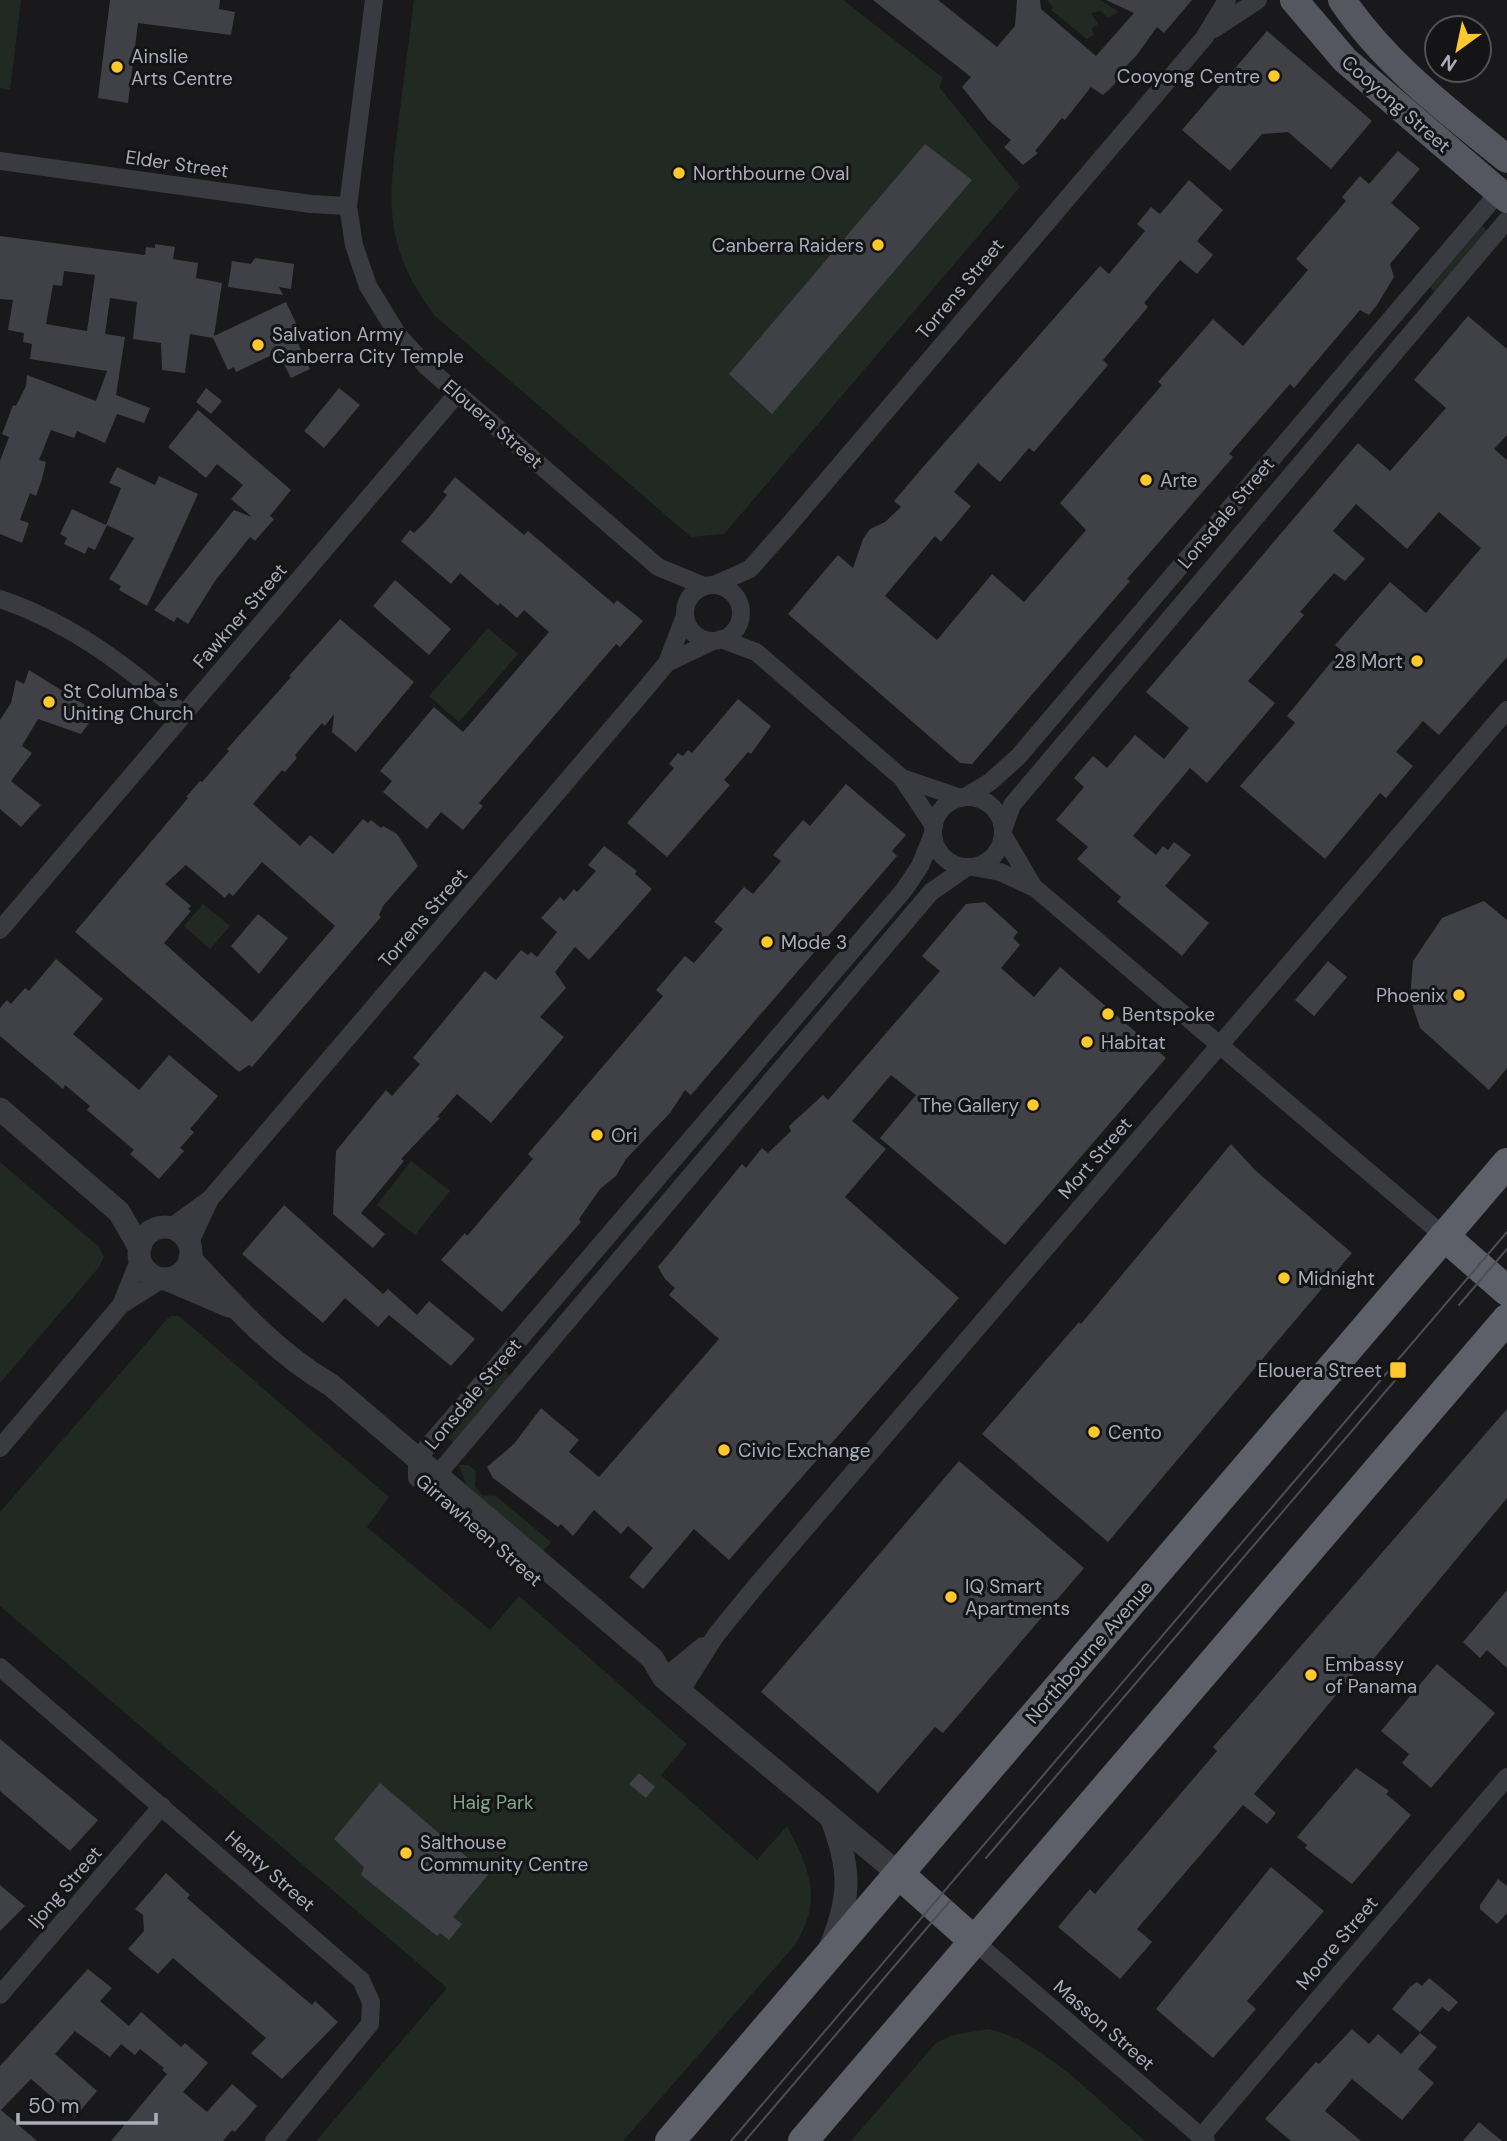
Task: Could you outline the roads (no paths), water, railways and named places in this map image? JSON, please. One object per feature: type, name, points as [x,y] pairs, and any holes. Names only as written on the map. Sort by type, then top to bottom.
[{"type":"highway","name":"Northbourne Avenue","points":[[670,2141],[1507,1163]]},
{"type":"highway","points":[[1444,1236],[1507,1291]]},
{"type":"highway","points":[[803,2141],[1507,1319]]},
{"type":"highway","name":"Girrawheen Street","points":[[899,1874],[974,1941]]},
{"type":"main road","name":"Cooyong Street","points":[[1294,0],[1345,60],[1504,193]]},
{"type":"main road","name":"Cooyong Street","points":[[1342,0],[1356,21],[1396,65],[1507,159]]},
{"type":"street","name":"Elouera Street","points":[[374,0],[348,206],[360,265],[382,312],[412,351],[457,394],[664,572],[685,615]]},
{"type":"street","name":"Torrens Street","points":[[709,586],[750,569],[1204,38],[1227,0]]},
{"type":"street","name":"Torrens Street","points":[[1204,38],[1258,0]]},
{"type":"street","name":"Elder Street","points":[[0,161],[311,204],[348,206]]},
{"type":"street","name":"Lonsdale Street","points":[[963,798],[1001,774],[1377,335],[1504,193]]},
{"type":"street","name":"Lonsdale Street","points":[[1003,832],[1012,805],[1507,220]]},
{"type":"street","points":[[1377,335],[1396,351]]},
{"type":"street","name":"Fawkner Street","points":[[0,930],[457,394]]},
{"type":"street","name":"Torrens Street","points":[[740,614],[750,569]]},
{"type":"street","name":"Elouera Street","points":[[664,572],[709,586]]},
{"type":"street","points":[[756,652],[731,592],[709,586],[689,598],[685,615],[694,633],[756,652],[902,778],[934,830],[941,854],[955,865],[1000,872],[1035,888],[1444,1236]]},
{"type":"street","points":[[0,599],[49,618],[92,642],[183,715]]},
{"type":"street","points":[[717,640],[733,632],[740,614]]},
{"type":"street","name":"Torrens Street","points":[[165,1228],[210,1199],[667,663],[685,615]]},
{"type":"street","name":"Torrens Street","points":[[667,663],[717,640]]},
{"type":"street","points":[[1075,690],[1095,707]]},
{"type":"street","name":"Mort Street","points":[[672,1685],[1507,710]]},
{"type":"street","points":[[902,778],[963,798],[981,800],[991,806],[999,816],[1003,832],[1035,888]]},
{"type":"street","points":[[934,830],[942,808],[963,798]]},
{"type":"street","name":"Lonsdale Street","points":[[424,1471],[612,1231],[914,877],[934,830]]},
{"type":"street","points":[[970,867],[995,855],[1003,832]]},
{"type":"street","name":"Lonsdale Street","points":[[424,1471],[630,1247],[931,892],[970,867]]},
{"type":"street","points":[[836,970],[853,984]]},
{"type":"street","points":[[722,1103],[739,1118]]},
{"type":"street","points":[[0,1110],[119,1212],[182,1233],[190,1251],[181,1273],[165,1278],[121,1305],[0,1448]]},
{"type":"street","name":"Torrens Street","points":[[190,1251],[210,1199]]},
{"type":"street","points":[[119,1212],[149,1272],[165,1278]]},
{"type":"street","points":[[121,1305],[146,1236],[165,1228]]},
{"type":"street","points":[[612,1231],[630,1247]]},
{"type":"street","name":"Girrawheen Street","points":[[190,1251],[235,1308],[304,1370],[322,1396],[424,1471],[652,1658],[672,1685],[899,1874]]},
{"type":"street","name":"Girrawheen Street","points":[[165,1278],[235,1308]]},
{"type":"street","name":"Henty Street","points":[[0,1667],[354,1970],[371,2002],[370,2025],[274,2141]]},
{"type":"street","name":"Moore Street","points":[[1203,2139],[1507,1777]]},
{"type":"street","name":"Ijong Street","points":[[0,1995],[162,1806]]},
{"type":"street","points":[[824,1961],[845,1906],[848,1877],[844,1853],[832,1818]]},
{"type":"street","name":"Masson Street","points":[[974,1941],[1203,2139]]},
{"type":"tram line","points":[[731,2141],[1507,1232]]},
{"type":"tram line","points":[[1459,1305],[1507,1249]]},
{"type":"tram line","points":[[986,1858],[1398,1377]]},
{"type":"tram line","points":[[745,2141],[950,1901]]},
{"type":"place","name":"Ainslie Arts Centre","points":[[117,67]]},
{"type":"place","name":"Cooyong Centre","points":[[1274,76]]},
{"type":"place","name":"Northbourne Oval","points":[[679,173]]},
{"type":"place","name":"Canberra Raiders","points":[[878,245]]},
{"type":"place","name":"Salvation Army Canberra City Temple","points":[[258,345]]},
{"type":"place","name":"Arte","points":[[1146,480]]},
{"type":"place","name":"28 Mort","points":[[1417,661]]},
{"type":"place","name":"St Columba's Uniting Church","points":[[49,702]]},
{"type":"place","name":"Mode 3","points":[[767,942]]},
{"type":"place","name":"Phoenix","points":[[1459,995]]},
{"type":"place","name":"Bentspoke","points":[[1108,1014]]},
{"type":"place","name":"Habitat","points":[[1087,1042]]},
{"type":"place","name":"The Gallery","points":[[1033,1105]]},
{"type":"place","name":"Ori","points":[[597,1135]]},
{"type":"place","name":"Midnight","points":[[1284,1278]]},
{"type":"place","name":"Elouera Street","points":[[1398,1370]]},
{"type":"place","name":"Cento","points":[[1094,1432]]},
{"type":"place","name":"Civic Exchange","points":[[724,1450]]},
{"type":"place","name":"IQ Smart Apartments","points":[[951,1597]]},
{"type":"place","name":"Embassy of Panama","points":[[1311,1675]]},
{"type":"place","name":"Salthouse Community Centre","points":[[406,1853]]},
{"type":"park label","name":"Haig Park","points":[[493,1802]]}]
